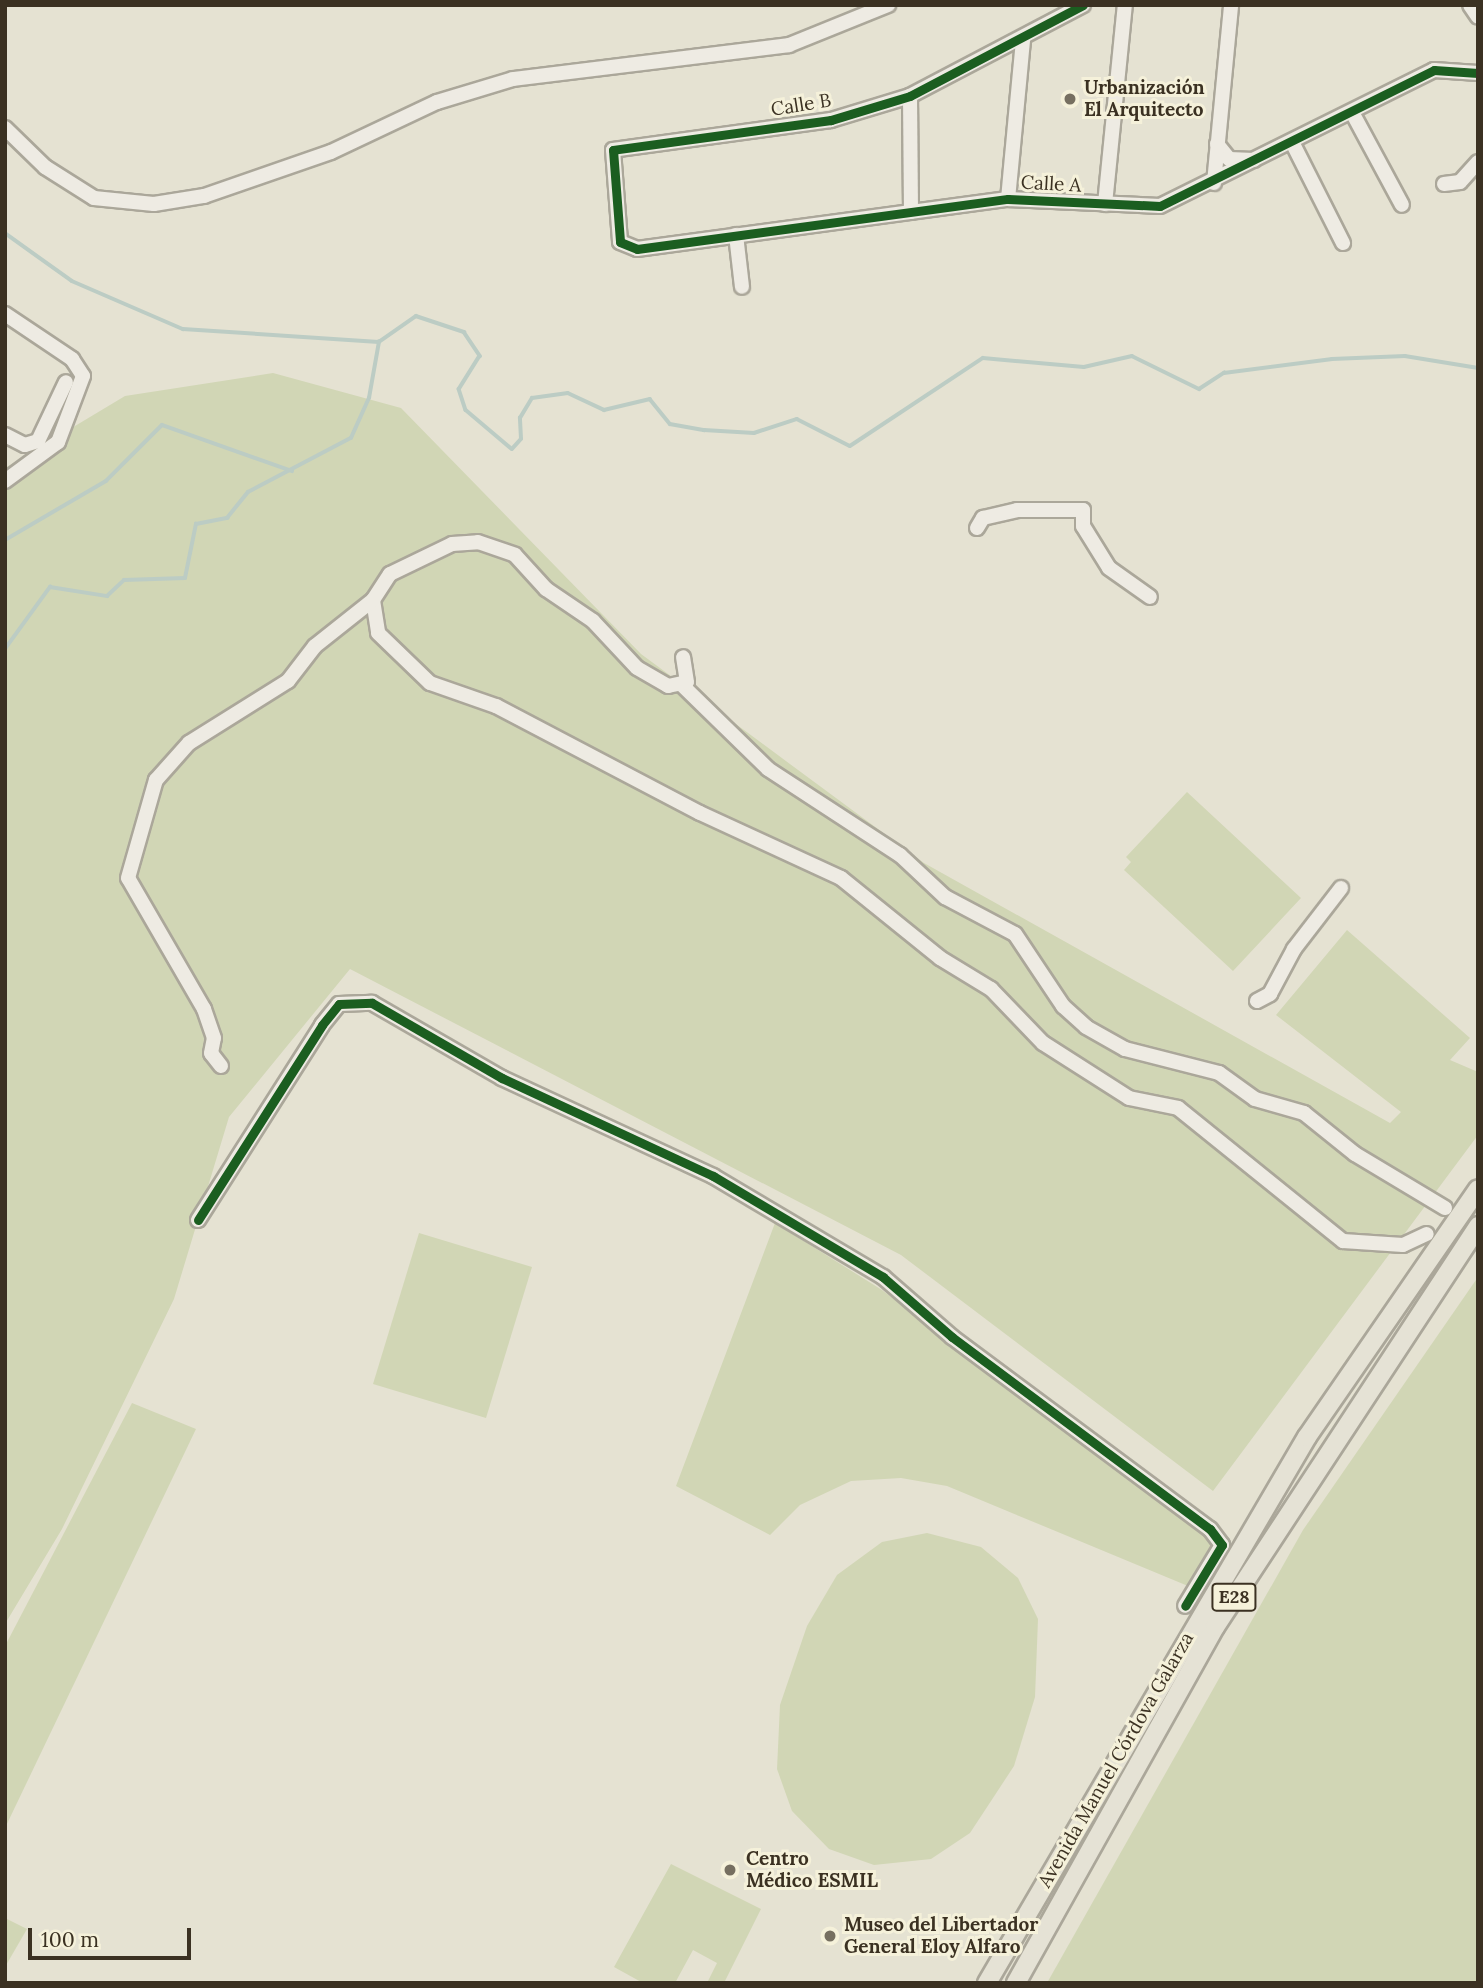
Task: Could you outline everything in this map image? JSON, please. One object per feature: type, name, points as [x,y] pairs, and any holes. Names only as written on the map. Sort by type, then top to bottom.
[{"type":"main road","name":"Avenida Manuel Córdova Galarza","points":[[987,1983],[1307,1437],[1478,1189]]},
{"type":"main road","name":"Avenida Manuel Córdova Galarza","points":[[1016,1983],[1215,1627],[1478,1226]]},
{"type":"street","points":[[5,128],[45,167],[94,198],[154,204],[204,196],[331,152],[437,103],[513,79],[789,45],[888,5]]},
{"type":"street","name":"Calle B","points":[[637,248],[620,242],[613,150],[831,120],[910,96],[1023,39],[1083,5]]},
{"type":"street","points":[[1214,183],[1231,5]]},
{"type":"street","points":[[1105,204],[1123,9]]},
{"type":"street","points":[[1008,199],[1023,39]]},
{"type":"street","name":"Calle A","points":[[637,248],[1008,199],[1160,206],[1293,144],[1434,70],[1478,73]]},
{"type":"street","points":[[910,96],[911,212]]},
{"type":"street","points":[[1353,114],[1402,205]]},
{"type":"street","points":[[1217,144],[1229,159],[1262,158]]},
{"type":"street","points":[[1293,144],[1343,243]]},
{"type":"street","points":[[1444,184],[1460,182],[1478,162]]},
{"type":"street","points":[[736,235],[742,287]]},
{"type":"street","points":[[5,314],[72,359],[83,376],[58,442],[5,481]]},
{"type":"street","points":[[5,435],[25,445],[38,440],[66,382]]},
{"type":"street","points":[[976,528],[983,518],[1017,510],[1083,510],[1083,526],[1109,568],[1150,597]]},
{"type":"street","points":[[221,1066],[211,1053],[212,1026],[185,969],[128,878],[156,780],[189,743],[288,681],[315,646],[373,600],[390,574],[421,554],[452,544],[494,546],[515,555],[546,589],[593,621],[637,668],[668,686],[681,685],[768,769],[900,855],[945,897],[1015,934],[1063,1006],[1086,1027],[1125,1049],[1219,1073],[1255,1099],[1304,1113],[1355,1154],[1445,1208]]},
{"type":"street","points":[[373,600],[378,633],[430,683],[496,706],[700,813],[841,878],[940,958],[991,989],[1043,1043],[1129,1098],[1178,1108],[1343,1241],[1403,1245],[1427,1234]]},
{"type":"street","points":[[681,685],[689,674],[683,657]]},
{"type":"street","points":[[1257,1001],[1270,994],[1294,949],[1342,888]]},
{"type":"street","points":[[198,1220],[322,1025],[339,1004],[372,1003],[502,1078],[713,1176],[883,1277],[952,1337],[1210,1529],[1222,1545],[1219,1557],[1185,1606]]},
{"type":"green space","points":[[273,373],[401,408],[641,654],[924,863],[1390,1123],[1401,1112],[1276,1015],[1347,930],[1470,1038],[1450,1060],[1478,1072],[1478,1135],[1213,1491],[901,1255],[350,969],[229,1117],[174,1299],[62,1529],[5,1624],[5,468],[125,396]]},
{"type":"green space","points":[[1187,792],[1301,898],[1233,971],[1124,870],[1131,862],[1126,857]]},
{"type":"green space","points":[[775,1223],[882,1290],[1215,1544],[1188,1586],[947,1486],[901,1478],[851,1481],[800,1505],[770,1535],[676,1486]]},
{"type":"green space","points":[[419,1233],[532,1267],[486,1418],[373,1384]]},
{"type":"green space","points":[[1478,1277],[1478,1983],[1047,1983],[1303,1530]]},
{"type":"green space","points":[[132,1403],[196,1429],[5,1828],[5,1646]]},
{"type":"green space","points":[[927,1533],[981,1547],[1018,1578],[1038,1619],[1035,1697],[1014,1766],[970,1833],[931,1859],[874,1865],[829,1849],[792,1811],[777,1769],[780,1705],[807,1626],[837,1575],[882,1542]]},
{"type":"green space","points":[[671,1864],[761,1909],[724,1983],[707,1983],[717,1963],[693,1950],[675,1983],[643,1983],[614,1967]]},
{"type":"green space","points":[[5,1918],[27,1929],[5,1967]]},
{"type":"waterway","points":[[5,233],[72,281],[183,329],[379,342],[416,316],[464,332],[480,356],[459,389],[466,410],[512,449],[521,439],[520,418],[532,398],[568,393],[604,410],[650,399],[670,424],[704,430],[754,433],[797,419],[850,446],[983,358],[1084,367],[1132,356],[1199,389],[1224,373],[1332,359],[1405,356],[1478,368]]},
{"type":"waterway","points":[[5,649],[50,587],[107,596],[124,580],[185,578],[196,524],[227,518],[248,492],[351,438],[369,398],[379,342]]},
{"type":"waterway","points":[[5,540],[106,481],[162,425],[292,471]]},
{"type":"cycle path","points":[[1083,5],[910,96],[831,120],[613,150],[620,242],[637,249],[1008,199],[1160,206],[1434,70],[1478,73]]},
{"type":"cycle path","points":[[198,1220],[322,1025],[339,1004],[372,1003],[502,1078],[713,1176],[883,1277],[952,1337],[1210,1529],[1222,1545],[1185,1606]]},
{"type":"place","name":"Urbanización El Arquitecto","points":[[1070,99]]},
{"type":"place","name":"Centro Médico ESMIL","points":[[730,1870]]},
{"type":"place","name":"Museo del Libertador General Eloy Alfaro","points":[[830,1936]]}]
